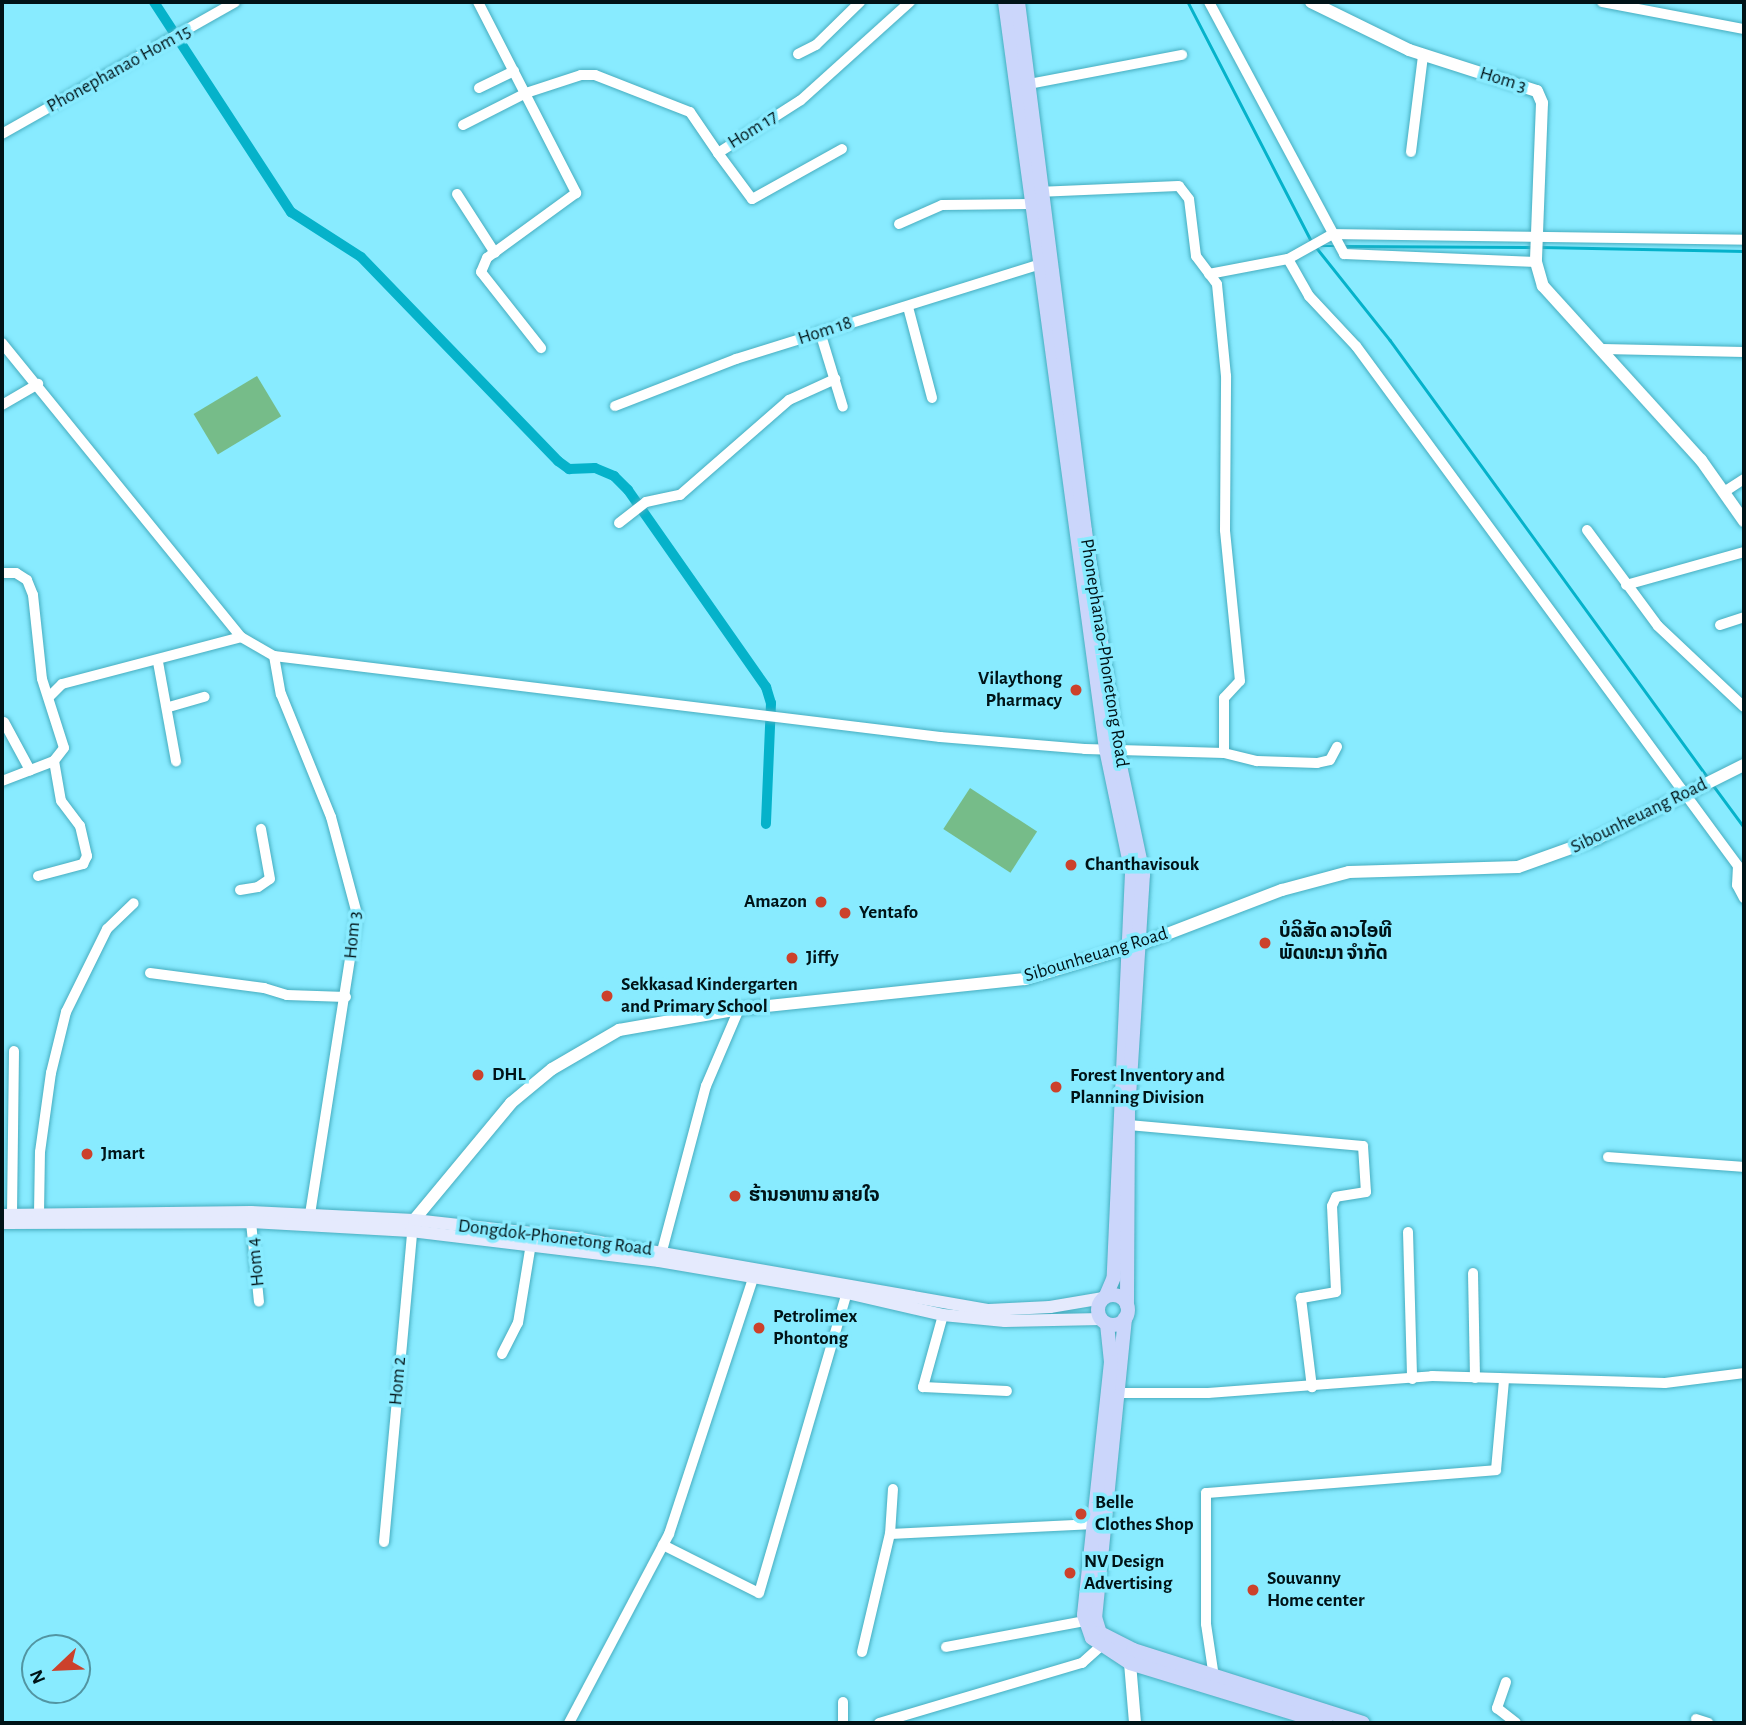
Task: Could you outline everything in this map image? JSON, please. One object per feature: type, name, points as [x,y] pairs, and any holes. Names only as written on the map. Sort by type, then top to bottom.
[{"type":"main road","name":"Phonephanao-Phonetong Road","points":[[1005,2],[1111,748]]},
{"type":"main road","name":"Phonephanao-Phonetong Road","points":[[1018,2],[1032,85],[1033,196],[1038,265],[1111,748],[1143,874],[1134,946],[1114,1277],[1098,1308],[1104,1321],[1111,1362],[1095,1524],[1090,1620]]},
{"type":"main road","name":"Phonephanao-Phonetong Road","points":[[1090,1620],[1119,1393],[1126,1312],[1128,1125],[1123,1109]]},
{"type":"main road","name":"Dongdok-Phonetong Road","points":[[5,1218],[39,1214],[309,1219],[532,1232],[662,1251],[755,1273]]},
{"type":"main road","name":"Dongdok-Phonetong Road","points":[[5,1218],[251,1222],[309,1219]]},
{"type":"main road","name":"Dongdok-Phonetong Road","points":[[413,1226],[755,1273],[989,1310],[1048,1312]]},
{"type":"main road","name":"Dongdok-Phonetong Road","points":[[848,1288],[943,1315],[1005,1321],[1105,1297]]},
{"type":"main road","points":[[1048,1312],[1104,1321],[1126,1312],[1120,1297],[1105,1297]]},
{"type":"main road","points":[[1090,1620],[1100,1633],[1130,1656],[1214,1677],[1363,1723]]},
{"type":"main road","points":[[1090,1620],[1100,1647],[1326,1723]]},
{"type":"street","name":"Phonephanao Hom 15","points":[[2,134],[184,33],[217,6],[235,2]]},
{"type":"street","points":[[478,2],[576,193],[567,204],[495,253],[481,272],[541,348]]},
{"type":"street","points":[[798,54],[816,45],[860,2]]},
{"type":"street","name":"Hom 17","points":[[842,149],[752,200],[718,153],[801,100],[910,2]]},
{"type":"street","points":[[1209,2],[1332,237],[1342,251],[1349,256],[1536,261],[1543,286],[1724,492],[1744,522]]},
{"type":"street","name":"Hom 3","points":[[1311,2],[1423,55],[1537,91],[1542,103],[1536,261]]},
{"type":"street","points":[[1602,2],[1744,29]]},
{"type":"street","points":[[1016,85],[1032,85],[1182,54]]},
{"type":"street","points":[[1410,152],[1423,55]]},
{"type":"street","points":[[479,88],[514,71]]},
{"type":"street","points":[[463,125],[526,93],[581,75],[618,81],[690,112],[718,153]]},
{"type":"street","points":[[899,224],[942,205],[1033,196],[1182,188],[1189,199],[1196,256],[1217,284],[1226,376],[1225,530],[1240,681],[1224,698],[1224,753]]},
{"type":"street","points":[[457,194],[495,253]]},
{"type":"street","points":[[1209,274],[1289,258],[1332,237],[1744,240]]},
{"type":"street","points":[[1289,258],[1309,296],[1356,346],[1688,793],[1738,866],[1737,885],[1744,898]]},
{"type":"street","name":"Hom 18","points":[[615,406],[652,389],[820,332],[1038,265]]},
{"type":"street","points":[[908,307],[932,398]]},
{"type":"street","points":[[820,332],[843,407]]},
{"type":"street","points":[[2,343],[241,637],[274,656],[689,710],[758,714],[940,737],[1224,753],[1257,761],[1317,763],[1330,760],[1337,747]]},
{"type":"street","points":[[1601,349],[1744,352]]},
{"type":"street","points":[[619,523],[646,502],[680,495],[789,400],[835,379]]},
{"type":"street","points":[[2,405],[38,384]]},
{"type":"street","points":[[1724,492],[1744,479]]},
{"type":"street","points":[[1587,530],[1626,585],[1675,645],[1744,707]]},
{"type":"street","points":[[1626,585],[1744,552]]},
{"type":"street","points":[[2,573],[16,573],[27,580],[33,594],[49,697],[64,748],[54,761],[2,781]]},
{"type":"street","points":[[1720,625],[1744,617]]},
{"type":"street","points":[[49,697],[62,684],[158,662],[241,637]]},
{"type":"street","name":"Hom 3","points":[[274,656],[281,694],[331,817],[356,903],[346,997],[309,1219]]},
{"type":"street","points":[[158,662],[169,707],[176,761]]},
{"type":"street","points":[[169,707],[205,697]]},
{"type":"street","points":[[4,722],[30,770]]},
{"type":"street","points":[[38,876],[83,864],[88,856],[80,826],[64,810],[54,761]]},
{"type":"street","name":"Sibounheuang Road","points":[[413,1226],[510,1103],[551,1069],[620,1030],[739,1009],[1025,979],[1134,946],[1282,890],[1349,872],[1518,867],[1596,839],[1740,767]]},
{"type":"street","points":[[240,890],[264,885],[270,879],[261,829]]},
{"type":"street","points":[[39,1214],[40,1152],[51,1073],[66,1012],[107,929],[134,903]]},
{"type":"street","points":[[150,974],[264,988],[287,995],[346,997]]},
{"type":"street","points":[[662,1251],[706,1086],[739,1009]]},
{"type":"street","points":[[5,1218],[14,1051]]},
{"type":"street","points":[[1128,1125],[1363,1146],[1366,1192],[1336,1197],[1332,1206],[1336,1292],[1301,1298],[1312,1387]]},
{"type":"street","points":[[1608,1157],[1744,1167]]},
{"type":"street","name":"Hom 4","points":[[251,1222],[258,1260],[259,1302]]},
{"type":"street","name":"Hom 2","points":[[384,1542],[413,1226]]},
{"type":"street","points":[[1408,1232],[1412,1378]]},
{"type":"street","points":[[502,1354],[518,1322],[531,1244]]},
{"type":"street","points":[[569,1723],[663,1545],[755,1273]]},
{"type":"street","points":[[1473,1273],[1475,1378]]},
{"type":"street","points":[[663,1545],[759,1592],[848,1288]]},
{"type":"street","points":[[943,1315],[923,1387],[1007,1391]]},
{"type":"street","points":[[1119,1393],[1312,1387],[1412,1378],[1665,1383],[1744,1373]]},
{"type":"street","points":[[1214,1677],[1206,1624],[1206,1493],[1496,1470],[1504,1381]]},
{"type":"street","points":[[862,1653],[890,1534],[893,1489]]},
{"type":"street","points":[[890,1534],[1095,1524]]},
{"type":"street","points":[[946,1647],[1090,1620]]},
{"type":"street","points":[[879,1723],[1082,1662],[1100,1647]]},
{"type":"street","points":[[1130,1656],[1135,1723]]},
{"type":"street","points":[[1506,1682],[1497,1708],[1517,1723]]},
{"type":"street","points":[[842,1723],[843,1702]]},
{"type":"street","points":[[1696,1719],[1708,1723]]},
{"type":"green space","points":[[257,376],[281,416],[218,454],[194,414]]},
{"type":"green space","points":[[970,788],[1037,832],[1010,873],[943,829]]},
{"type":"waterway","points":[[154,2],[291,212],[361,257],[558,461],[569,469],[595,468],[614,476],[628,490],[766,687],[771,703],[766,824]]},
{"type":"waterway","points":[[1188,2],[1312,242]]},
{"type":"waterway","points":[[1321,246],[1335,246]]},
{"type":"waterway","points":[[1342,246],[1531,247]]},
{"type":"waterway","points":[[1316,247],[1390,340],[1709,779]]},
{"type":"waterway","points":[[1541,247],[1744,251]]},
{"type":"waterway","points":[[1713,785],[1744,827]]},
{"type":"place","name":"Vilaythong Pharmacy","points":[[1076,690]]},
{"type":"place","name":"Chanthavisouk","points":[[1071,865]]},
{"type":"place","name":"Amazon","points":[[821,902]]},
{"type":"place","name":"Yentafo","points":[[845,913]]},
{"type":"place","name":"ບໍລິສັດ ລາວໄອທີ ພັດທະນາ ຈຳກັດ","points":[[1265,943]]},
{"type":"place","name":"Jiffy","points":[[792,958]]},
{"type":"place","name":"Sekkasad Kindergarten and Primary School","points":[[607,996]]},
{"type":"place","name":"DHL","points":[[478,1075]]},
{"type":"place","name":"Forest Inventory and Planning Division","points":[[1056,1087]]},
{"type":"place","name":"Jmart","points":[[87,1154]]},
{"type":"place","name":"ຮ້ານອາຫານ ສາຍໃຈ","points":[[735,1196]]},
{"type":"place","name":"Petrolimex Phontong","points":[[759,1328]]},
{"type":"place","name":"Belle Clothes Shop","points":[[1081,1514]]},
{"type":"place","name":"NV Design Advertising","points":[[1070,1573]]},
{"type":"place","name":"Souvanny Home center","points":[[1253,1590]]}]
